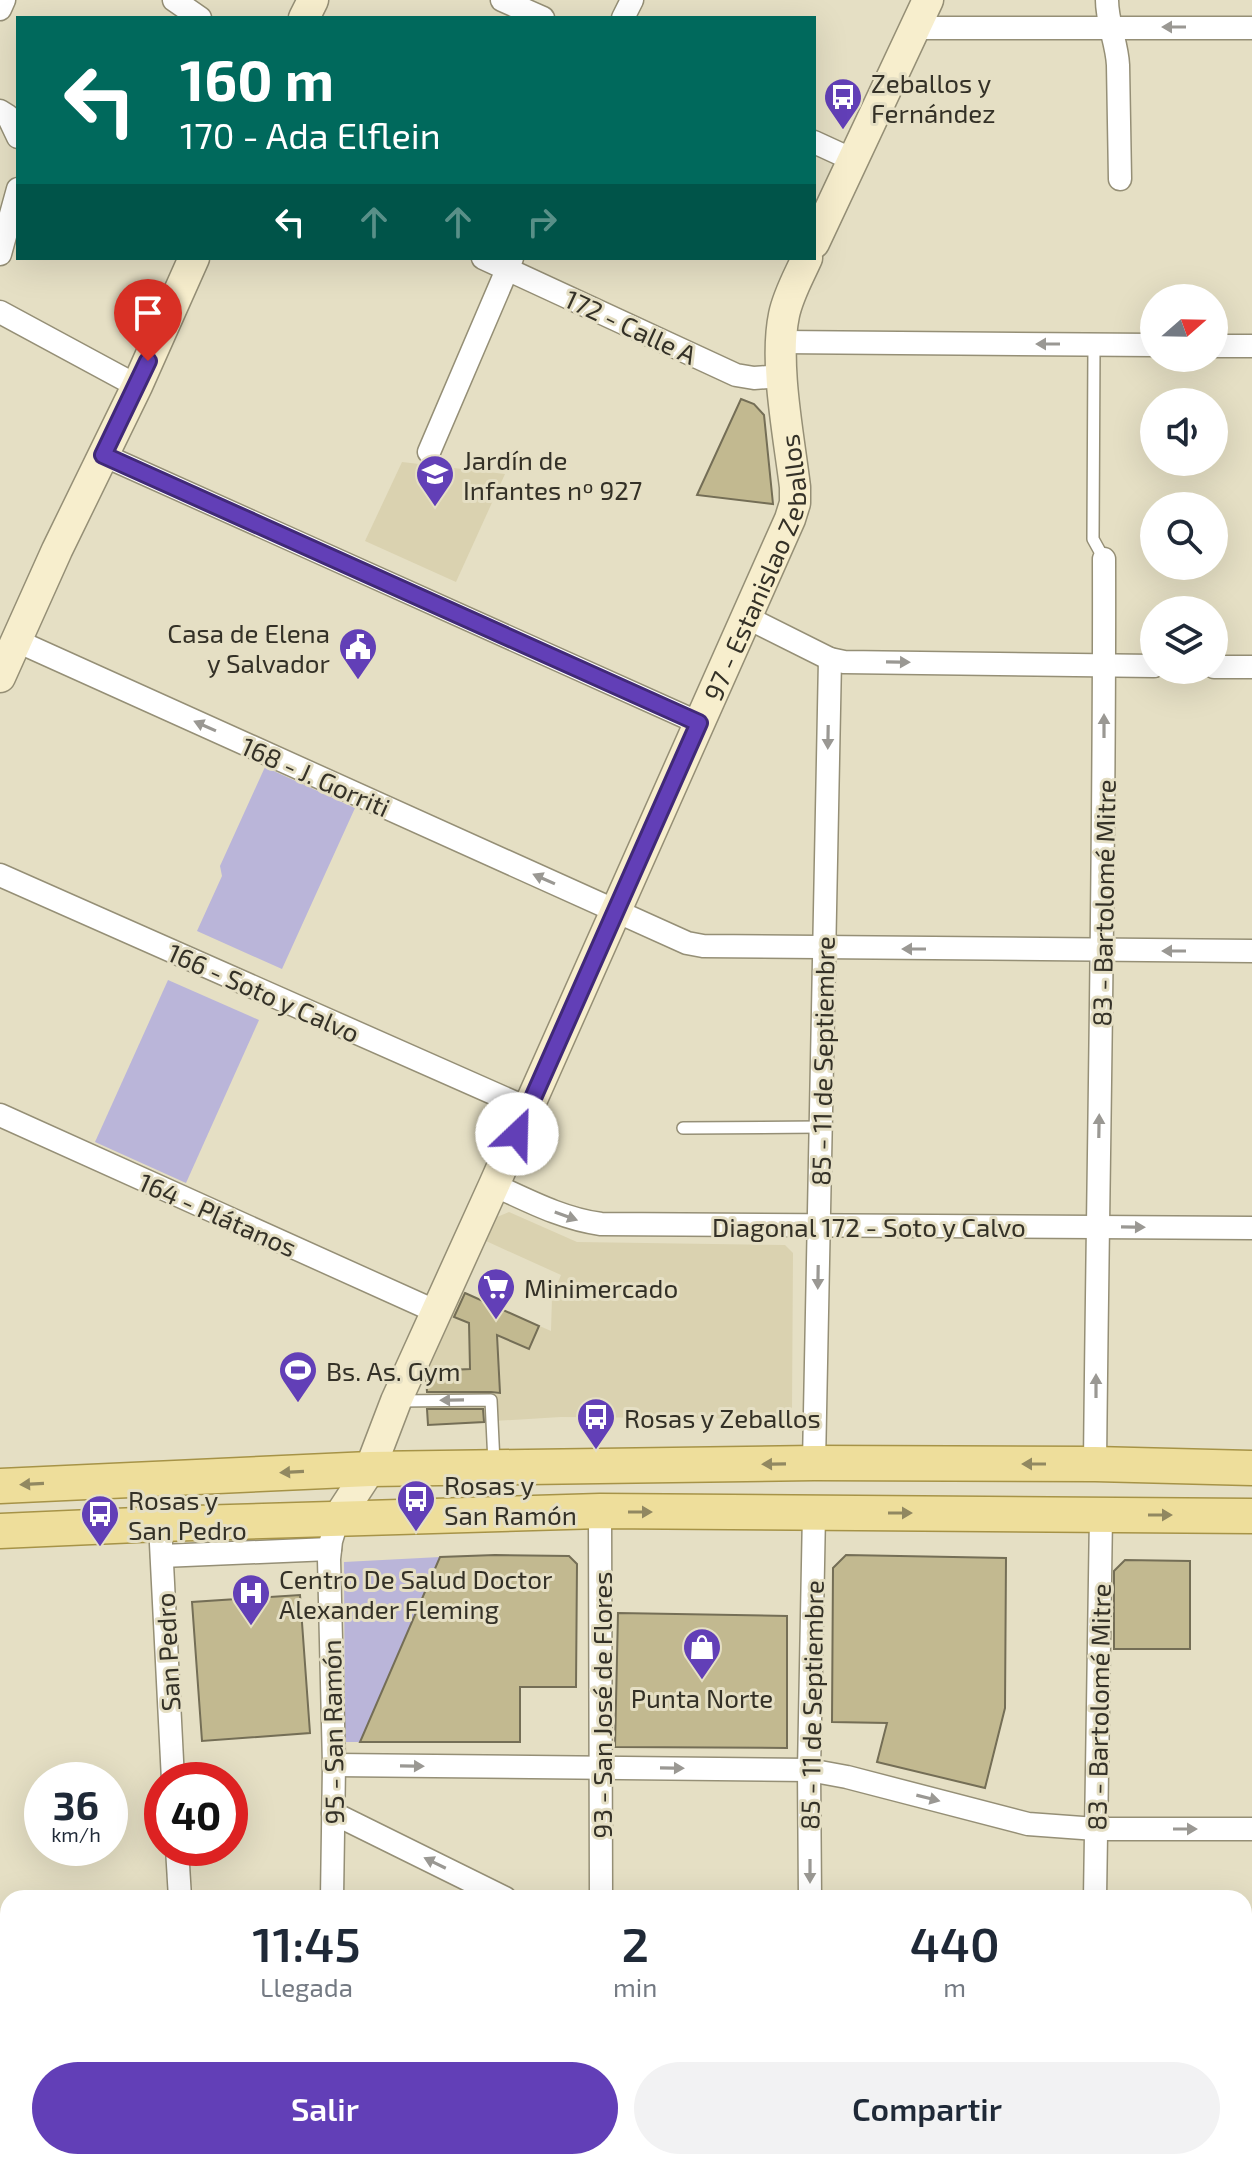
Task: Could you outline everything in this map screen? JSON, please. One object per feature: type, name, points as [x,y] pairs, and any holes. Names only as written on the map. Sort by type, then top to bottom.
[{"type":"main road","points":[[0,1486],[370,1469],[495,1467],[814,1463],[1252,1468]]},
{"type":"main road","points":[[0,1531],[161,1540],[334,1534],[600,1511],[1252,1516]]},
{"type":"street","points":[[0,9],[4,0]]},
{"type":"street","points":[[174,0],[197,16]]},
{"type":"street","points":[[502,0],[538,16]]},
{"type":"street","points":[[816,238],[928,0]]},
{"type":"street","points":[[1107,0],[1117,50],[1120,179]]},
{"type":"street","points":[[916,28],[1252,28]]},
{"type":"street","points":[[0,111],[8,116],[16,133]]},
{"type":"street","points":[[816,143],[851,159]]},
{"type":"street","points":[[0,254],[16,196]]},
{"type":"street","points":[[0,677],[193,260]]},
{"type":"street","name":"97 - Estanislao Zeballos","points":[[334,1534],[370,1469],[396,1401],[790,519],[795,503],[781,342],[784,316],[806,260]]},
{"type":"street","points":[[429,452],[510,263]]},
{"type":"street","name":"172 - Calle A","points":[[510,263],[736,375],[754,378],[782,376]]},
{"type":"street","points":[[0,312],[137,386]]},
{"type":"street","points":[[781,342],[1140,345]]},
{"type":"street","points":[[1228,346],[1252,346]]},
{"type":"street","points":[[103,455],[699,723]]},
{"type":"street","name":"83 - Bartolomé Mitre","points":[[1095,1464],[1103,951],[1104,559]]},
{"type":"street","points":[[746,617],[830,659],[844,662],[1140,666]]},
{"type":"street","name":"168 - J. Gorriti","points":[[17,641],[687,943],[703,946],[823,948],[1252,951]]},
{"type":"street","name":"85 - 11 de Septiembre","points":[[814,1463],[830,659]]},
{"type":"street","points":[[1228,667],[1252,667]]},
{"type":"street","name":"166 - Soto y Calvo","points":[[0,875],[529,1109]]},
{"type":"street","name":"164 - Plátanos","points":[[0,1115],[437,1312]]},
{"type":"street","name":"Diagonal 172 - Soto y Calvo","points":[[494,1185],[580,1221],[601,1224],[1252,1228]]},
{"type":"street","name":"93 - San José de Flores","points":[[600,1511],[601,1890]]},
{"type":"street","name":"85 - 11 de Septiembre","points":[[810,1890],[814,1513]]},
{"type":"street","name":"83 - Bartolomé Mitre","points":[[1095,1890],[1101,1515]]},
{"type":"street","name":"95 - San Ramón","points":[[332,1890],[334,1765],[329,1559],[334,1534]]},
{"type":"street","name":"San Pedro","points":[[161,1540],[172,1762]]},
{"type":"street","points":[[334,1765],[809,1770],[1028,1824],[1096,1829],[1252,1829]]},
{"type":"street","points":[[333,1813],[489,1890]]},
{"type":"street","points":[[178,1866],[180,1890]]},
{"type":"lane","name":"83 - Bartolomé Mitre","points":[[1094,345],[1093,539],[1104,559]]},
{"type":"lane","points":[[683,1128],[821,1127]]},
{"type":"lane","points":[[396,1401],[491,1400],[495,1467]]},
{"type":"shaded area","name":"Jardín de Infantes nº 927","points":[[402,462],[505,474],[456,582],[365,541]]},
{"type":"shaded area","points":[[265,767],[355,808],[282,969],[197,931],[222,876],[220,866]]},
{"type":"shaded area","points":[[168,980],[259,1020],[186,1183],[95,1142]]},
{"type":"shaded area","points":[[509,1212],[577,1242],[785,1245],[793,1253],[792,1410],[783,1419],[561,1417],[428,1425],[426,1372],[463,1292],[551,1331],[552,1297],[561,1275],[486,1241],[497,1217]]},
{"type":"shaded area","points":[[440,1557],[360,1742],[345,1742],[344,1562]]},
{"type":"building","points":[[741,399],[754,404],[764,415],[773,504],[697,495]]},
{"type":"building","points":[[465,1293],[539,1326],[529,1349],[497,1335],[500,1393],[427,1392],[429,1371],[470,1369],[469,1323],[454,1317]]},
{"type":"building","points":[[427,1409],[483,1409],[484,1422],[428,1425]]},
{"type":"building","points":[[846,1555],[1006,1558],[1005,1708],[985,1788],[877,1762],[887,1723],[832,1722],[833,1568]]},
{"type":"building","points":[[569,1556],[577,1564],[576,1687],[520,1687],[520,1742],[360,1742],[440,1557]]},
{"type":"building","points":[[1125,1560],[1190,1561],[1190,1649],[1114,1649],[1114,1571]]},
{"type":"building","points":[[300,1595],[310,1733],[202,1741],[192,1602]]},
{"type":"building","name":"Punta Norte","points":[[618,1613],[787,1616],[787,1748],[615,1747]]},
{"type":"place","name":"Zeballos y Fernández","points":[[843,131]]},
{"type":"place","name":"Jardín de Infantes nº 927","points":[[435,508]]},
{"type":"place","name":"Casa de Elena y Salvador","points":[[358,681]]},
{"type":"place","name":"Minimercado","points":[[496,1321]]},
{"type":"place","name":"Bs. As. Gym","points":[[298,1404]]},
{"type":"place","name":"Rosas y Zeballos","points":[[596,1451]]},
{"type":"place","name":"Rosas y San Ramón","points":[[416,1533]]},
{"type":"place","name":"Rosas y San Pedro","points":[[100,1548]]},
{"type":"place","name":"Centro De Salud Doctor Alexander Fleming","points":[[251,1627]]},
{"type":"place","name":"Punta Norte","points":[[702,1681]]},
{"type":"route","points":[[148,361],[103,455],[699,723],[517,1134]]}]
